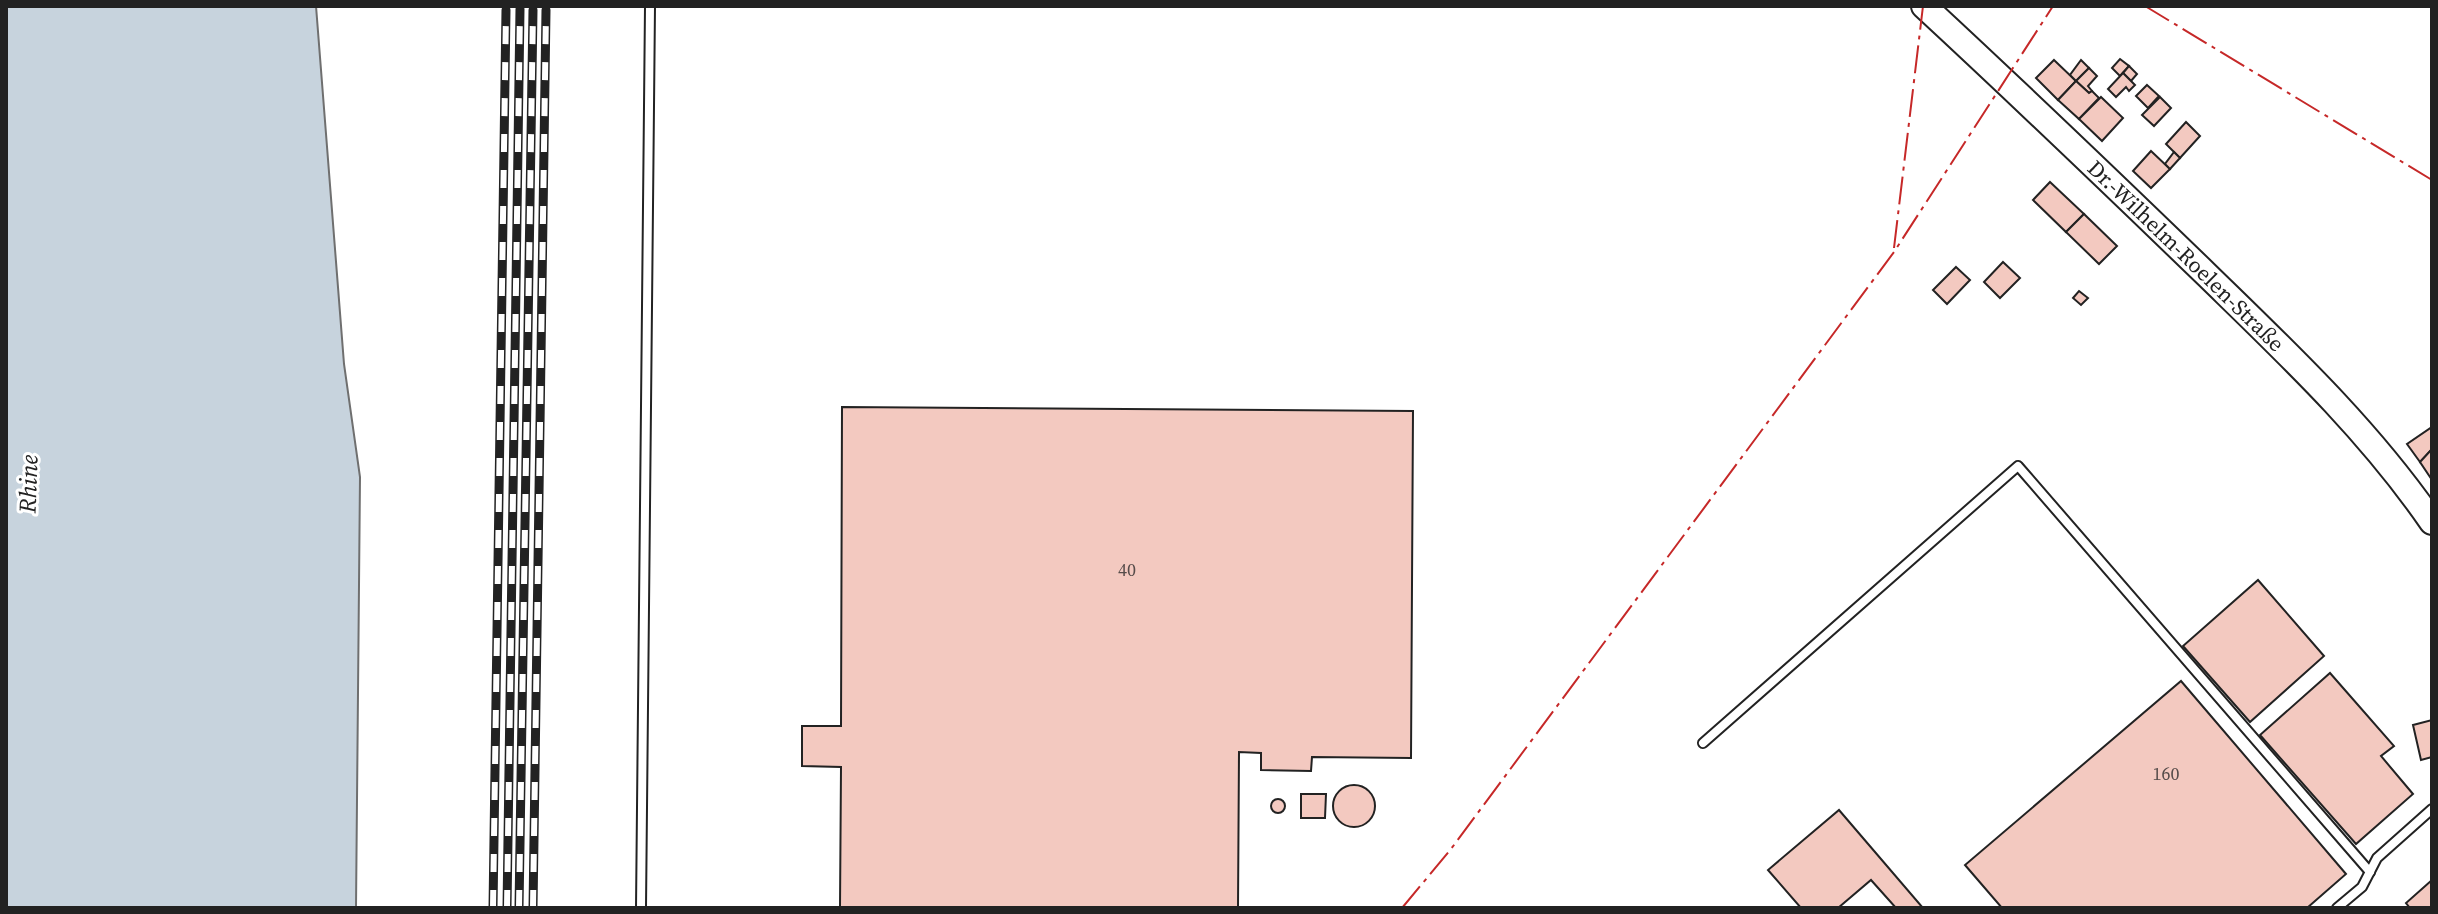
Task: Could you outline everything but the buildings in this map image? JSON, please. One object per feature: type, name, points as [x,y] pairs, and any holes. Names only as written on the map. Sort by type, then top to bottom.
[{"type":"main road","name":"Dr.-Wilhelm-Roelen-Straße","points":[[1924,6],[2067,139],[2309,375],[2369,438],[2432,522]]},
{"type":"lane","points":[[641,908],[650,6]]},
{"type":"lane","points":[[1703,743],[2018,466],[2370,872]]},
{"type":"lane","points":[[2337,908],[2362,887],[2377,858],[2432,809]]},
{"type":"water","name":"Rhine","points":[[6,6],[316,6],[344,364],[360,477],[356,908],[6,908]]},
{"type":"railway","points":[[507,908],[520,9]]},
{"type":"railway","points":[[493,908],[506,10]]},
{"type":"railway","points":[[519,908],[533,10]]},
{"type":"railway","points":[[533,908],[546,10]]},
{"type":"power","points":[[1894,248],[1923,6]]},
{"type":"power","points":[[1402,908],[1451,849],[1894,252],[2053,6]]},
{"type":"power","points":[[2145,6],[2432,180]]}]
